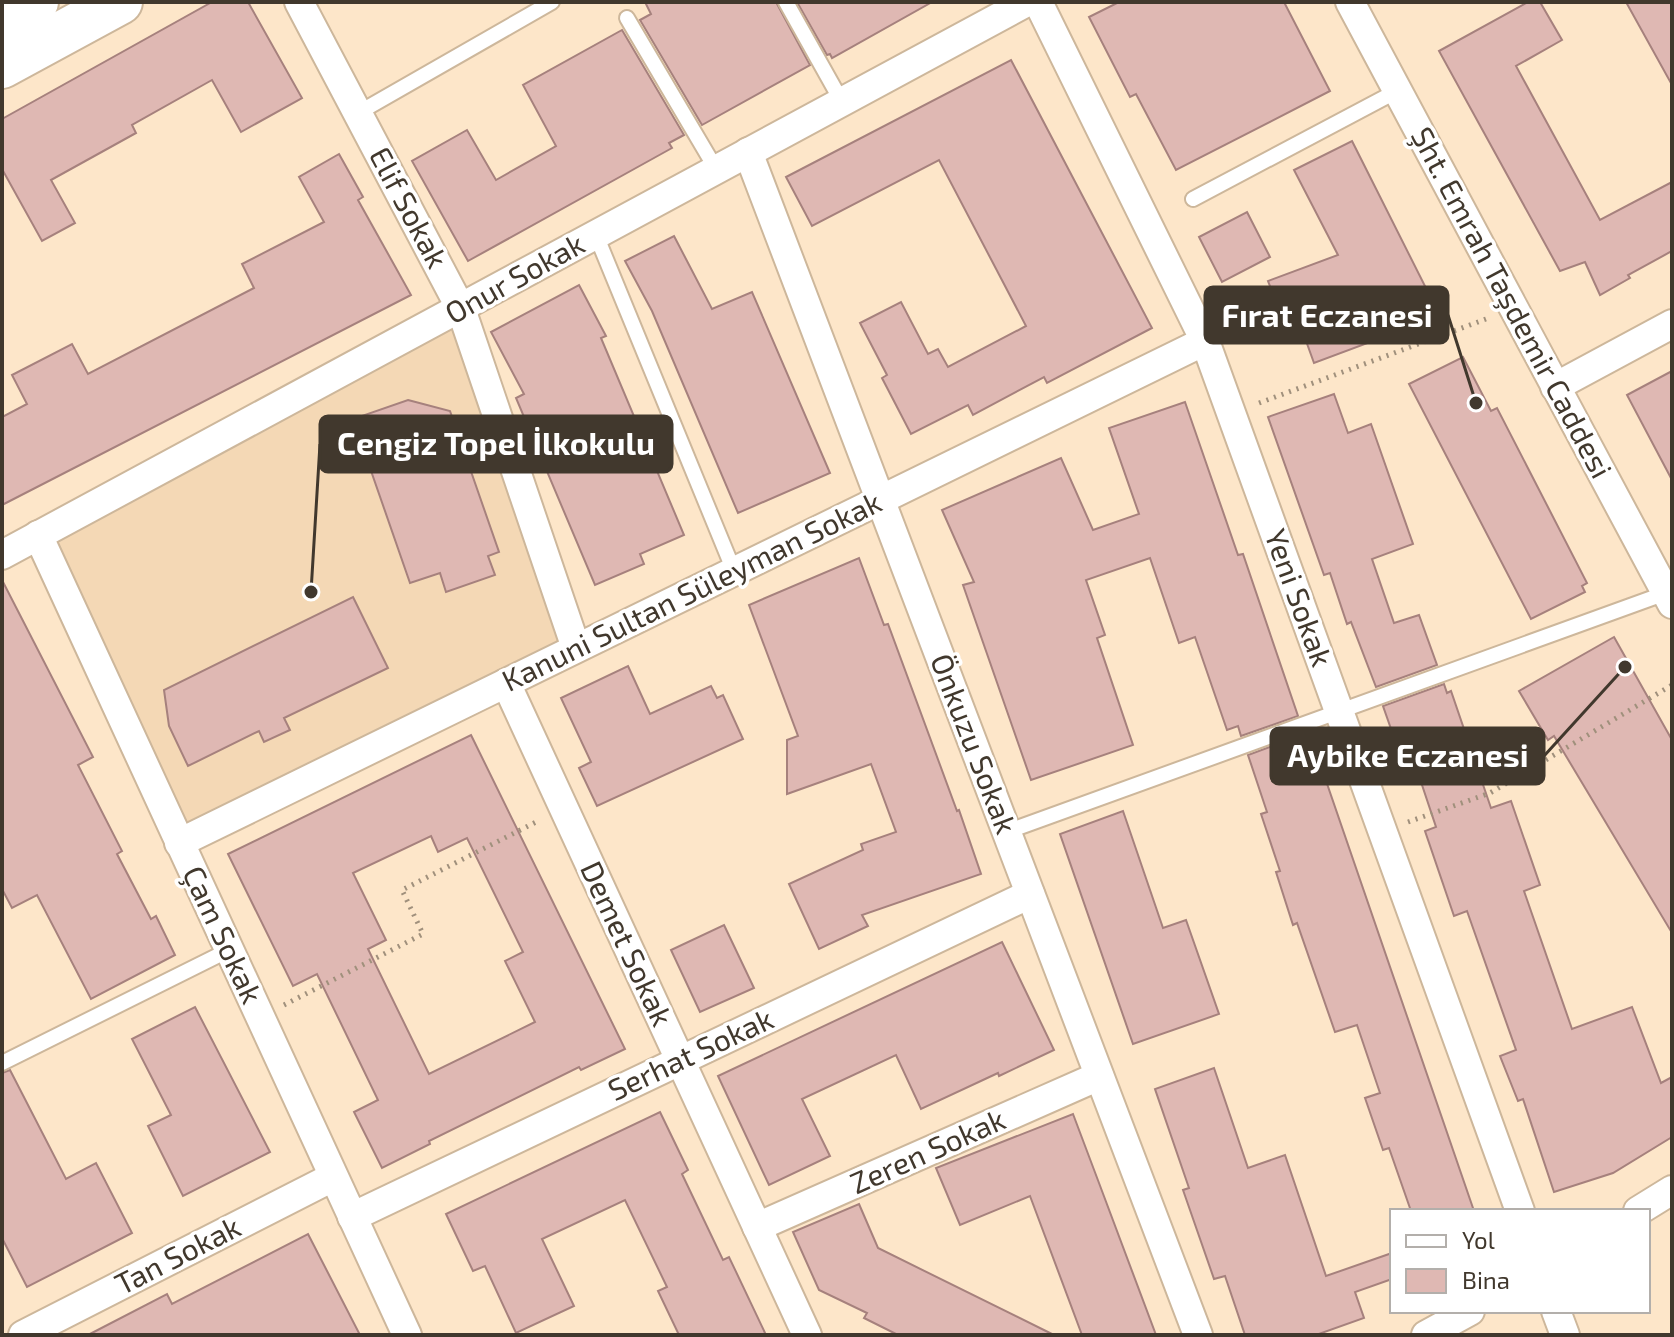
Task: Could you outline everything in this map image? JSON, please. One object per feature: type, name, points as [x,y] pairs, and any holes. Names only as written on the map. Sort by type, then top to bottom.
[{"type":"highway","points":[[2,20],[36,2]]},
{"type":"highway","points":[[2,66],[120,2]]},
{"type":"street","name":"Elif Sokak","points":[[299,2],[461,309],[576,648]]},
{"type":"street","name":"Onur Sokak","points":[[2,555],[1027,2]]},
{"type":"street","name":"Yeni Sokak","points":[[1038,2],[1205,341],[1519,1209]]},
{"type":"street","name":"Şht. Emrah Taşdemir Caddesi","points":[[1350,2],[1669,598]]},
{"type":"street","name":"Önkuzu Sokak","points":[[748,152],[1198,1335]]},
{"type":"street","points":[[1555,387],[1672,324]]},
{"type":"street","name":"Kanuni Sultan Süleyman Sokak","points":[[179,843],[1205,341]]},
{"type":"street","name":"Çam Sokak","points":[[38,535],[407,1335]]},
{"type":"street","name":"Demet Sokak","points":[[506,683],[807,1335]]},
{"type":"street","name":"Serhat Sokak","points":[[352,1217],[1030,894]]},
{"type":"street","name":"Zeren Sokak","points":[[757,1227],[1099,1076]]},
{"type":"street","name":"Tan Sokak","points":[[23,1335],[333,1177]]},
{"type":"street","points":[[1641,1209],[1672,1190]]},
{"type":"street","points":[[1426,1335],[1466,1313]]},
{"type":"street","points":[[1557,1313],[1565,1335]]},
{"type":"lane","points":[[358,113],[552,2]]},
{"type":"lane","points":[[786,2],[842,102]]},
{"type":"lane","points":[[627,18],[716,169]]},
{"type":"lane","points":[[1193,199],[1397,91]]},
{"type":"lane","points":[[596,235],[734,571]]},
{"type":"lane","points":[[1006,832],[1339,711],[1669,598]]},
{"type":"lane","points":[[2,1063],[229,950]]},
{"type":"path","points":[[1231,413],[1514,309]]},
{"type":"path","points":[[1382,831],[1490,793],[1672,685]]},
{"type":"path","points":[[260,1017],[423,934],[402,890],[563,808]]},
{"type":"shaded area","points":[[461,309],[576,648],[179,843],[38,535]]},
{"type":"building","points":[[212,2],[248,2],[302,98],[241,132],[212,80],[132,125],[136,133],[51,180],[75,223],[42,241],[2,169],[2,119]]},
{"type":"building","points":[[645,2],[776,2],[810,65],[702,125],[640,20],[651,14]]},
{"type":"building","points":[[797,2],[932,2],[832,58],[830,54],[827,55]]},
{"type":"building","points":[[1119,2],[1284,2],[1330,91],[1176,170],[1136,94],[1130,97],[1089,17]]},
{"type":"building","points":[[1528,2],[1540,2],[1562,40],[1516,66],[1600,220],[1672,182],[1672,251],[1628,275],[1630,278],[1600,295],[1585,262],[1560,271],[1439,51]]},
{"type":"building","points":[[1626,2],[1672,2],[1672,85]]},
{"type":"building","points":[[622,30],[684,135],[669,143],[672,148],[468,261],[412,161],[467,130],[496,180],[556,146],[523,85]]},
{"type":"building","points":[[1011,60],[1152,328],[1047,383],[1044,377],[973,415],[968,405],[911,434],[882,378],[887,375],[860,323],[901,302],[928,354],[938,349],[948,367],[1026,326],[939,160],[812,226],[786,177]]},
{"type":"building","points":[[1352,141],[1440,316],[1314,363],[1301,327],[1288,332],[1268,281],[1338,255],[1294,170]]},
{"type":"building","points":[[339,154],[363,197],[358,200],[411,295],[2,505],[2,417],[27,404],[12,375],[72,344],[88,374],[254,288],[242,264],[324,222],[299,177]]},
{"type":"building","points":[[1247,212],[1270,257],[1222,282],[1199,237]]},
{"type":"building","points":[[674,236],[712,309],[752,292],[830,473],[738,513],[652,311],[625,261]]},
{"type":"building","points":[[579,285],[606,336],[601,338],[684,535],[640,554],[644,564],[595,585],[516,398],[524,394],[491,332]]},
{"type":"building","points":[[1463,357],[1491,411],[1497,408],[1587,583],[1582,586],[1585,592],[1531,619],[1409,384]]},
{"type":"building","points":[[1672,371],[1672,480],[1627,395]]},
{"type":"building","points":[[1334,394],[1348,433],[1371,424],[1413,544],[1372,559],[1394,623],[1419,615],[1437,665],[1376,687],[1351,622],[1347,624],[1330,573],[1324,575],[1268,417]]},
{"type":"building","points":[[408,400],[450,411],[499,552],[488,556],[495,575],[446,592],[440,573],[410,583],[353,419]]},
{"type":"building","points":[[1185,402],[1238,555],[1243,554],[1298,716],[1241,736],[1238,726],[1227,730],[1195,637],[1179,643],[1150,558],[1086,580],[1105,635],[1097,638],[1133,745],[1031,780],[963,585],[974,582],[942,510],[1061,458],[1093,530],[1139,514],[1109,428]]},
{"type":"building","points":[[859,558],[884,625],[888,624],[981,874],[862,915],[868,926],[819,949],[789,884],[863,850],[861,844],[896,832],[871,764],[787,794],[787,740],[798,736],[749,605]]},
{"type":"building","points":[[2,580],[93,757],[78,765],[122,851],[117,854],[151,919],[156,916],[175,955],[91,999],[37,895],[12,908],[2,889]]},
{"type":"building","points":[[353,597],[388,668],[284,718],[290,730],[264,742],[259,731],[188,766],[169,726],[164,690]]},
{"type":"building","points":[[1614,637],[1672,740],[1672,933],[1554,736],[1548,740],[1519,691]]},
{"type":"building","points":[[628,666],[650,714],[711,686],[717,698],[723,695],[743,739],[597,806],[579,768],[591,762],[561,698]]},
{"type":"building","points":[[1444,684],[1447,693],[1451,691],[1491,808],[1511,801],[1540,885],[1524,891],[1572,1029],[1632,1007],[1661,1083],[1672,1077],[1672,1137],[1613,1173],[1554,1192],[1523,1099],[1518,1101],[1500,1056],[1516,1050],[1467,911],[1454,916],[1425,831],[1436,827],[1420,779],[1414,781],[1407,761],[1403,763],[1383,706]]},
{"type":"building","points":[[1305,734],[1308,745],[1313,743],[1473,1209],[1410,1209],[1389,1148],[1383,1150],[1365,1098],[1380,1093],[1357,1025],[1335,1032],[1297,923],[1293,925],[1276,872],[1280,871],[1261,814],[1267,812],[1248,755]]},
{"type":"building","points":[[471,735],[625,1049],[581,1070],[579,1067],[429,1141],[430,1144],[382,1168],[354,1112],[378,1100],[317,974],[293,986],[228,854]],"holes":[[[431,836],[438,852],[467,838],[523,952],[505,961],[535,1022],[429,1074],[368,949],[386,940],[353,873]]]},
{"type":"building","points":[[1123,811],[1163,928],[1186,920],[1219,1014],[1133,1044],[1060,834]]},
{"type":"building","points":[[724,925],[754,988],[700,1012],[671,950]]},
{"type":"building","points":[[1002,942],[1054,1050],[921,1109],[896,1055],[802,1099],[830,1156],[769,1185],[718,1076]]},
{"type":"building","points":[[195,1007],[270,1152],[183,1196],[148,1126],[171,1115],[132,1039]]},
{"type":"building","points":[[1214,1068],[1248,1168],[1285,1155],[1326,1276],[1390,1254],[1390,1280],[1355,1292],[1364,1318],[1316,1335],[1245,1335],[1225,1276],[1214,1279],[1183,1190],[1189,1188],[1155,1089]]},
{"type":"building","points":[[10,1070],[66,1179],[96,1163],[132,1233],[27,1287],[2,1238],[2,1073]]},
{"type":"building","points":[[660,1112],[688,1170],[682,1174],[723,1260],[729,1257],[766,1335],[679,1335],[658,1291],[667,1287],[625,1200],[542,1239],[574,1306],[516,1333],[485,1266],[473,1271],[446,1214]]},
{"type":"building","points":[[1073,1114],[1156,1335],[1082,1335],[1030,1196],[960,1225],[936,1168]]},
{"type":"building","points":[[859,1204],[878,1248],[1054,1335],[898,1335],[864,1318],[867,1313],[819,1290],[793,1232]]},
{"type":"building","points":[[308,1234],[360,1335],[88,1335],[167,1294],[172,1304]]},
{"type":"place","name":"Fırat Eczanesi","points":[[1476,403]]},
{"type":"place","name":"Cengiz Topel İlkokulu","points":[[311,592]]},
{"type":"place","name":"Aybike Eczanesi","points":[[1625,667]]}]
